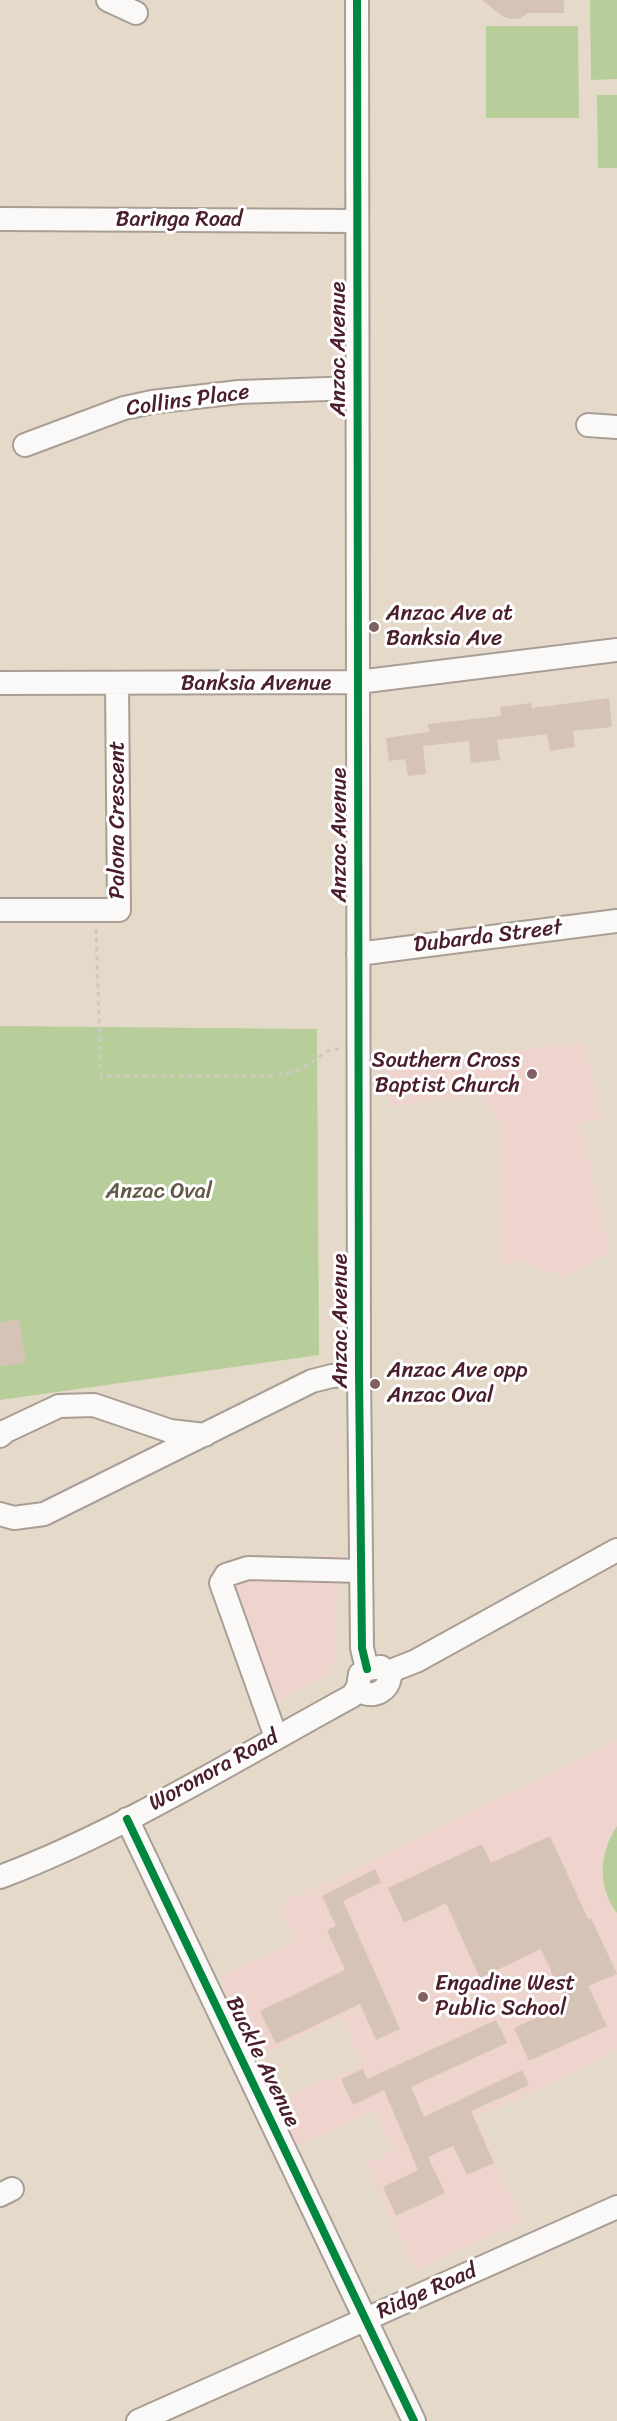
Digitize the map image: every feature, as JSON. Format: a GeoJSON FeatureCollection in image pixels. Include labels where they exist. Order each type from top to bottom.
{"type":"FeatureCollection","features":[{"type":"Feature","properties":{"kind":"street"},"geometry":{"type":"LineString","coordinates":[[108,0],[136,13]]}},
{"type":"Feature","properties":{"kind":"street","name":"Anzac Avenue"},"geometry":{"type":"LineString","coordinates":[[357,0],[359,1374],[362,1648],[371,1676]]}},
{"type":"Feature","properties":{"kind":"street","name":"Baringa Road"},"geometry":{"type":"LineString","coordinates":[[0,219],[357,221]]}},
{"type":"Feature","properties":{"kind":"street","name":"Collins Place"},"geometry":{"type":"LineString","coordinates":[[25,445],[124,408],[152,402],[239,392],[357,388]]}},
{"type":"Feature","properties":{"kind":"street"},"geometry":{"type":"LineString","coordinates":[[588,424],[617,427]]}},
{"type":"Feature","properties":{"kind":"street","name":"Banksia Avenue"},"geometry":{"type":"LineString","coordinates":[[0,683],[358,682],[617,650]]}},
{"type":"Feature","properties":{"kind":"street","name":"Palona Crescent"},"geometry":{"type":"LineString","coordinates":[[0,910],[120,910],[117,684]]}},
{"type":"Feature","properties":{"kind":"street","name":"Dubarda Street"},"geometry":{"type":"LineString","coordinates":[[358,954],[617,921]]}},
{"type":"Feature","properties":{"kind":"street"},"geometry":{"type":"LineString","coordinates":[[0,1514],[15,1518],[44,1514],[312,1381],[332,1376],[359,1374]]}},
{"type":"Feature","properties":{"kind":"street"},"geometry":{"type":"LineString","coordinates":[[0,1436],[59,1406],[94,1405],[170,1431],[205,1436]]}},
{"type":"Feature","properties":{"kind":"street","name":"Woronora Road"},"geometry":{"type":"LineString","coordinates":[[0,1877],[71,1848],[127,1819],[352,1696],[371,1676],[416,1661],[617,1550]]}},
{"type":"Feature","properties":{"kind":"street"},"geometry":{"type":"LineString","coordinates":[[276,1737],[221,1583],[226,1575],[248,1568],[361,1571]]}},
{"type":"Feature","properties":{"kind":"street","name":"Buckle Avenue"},"geometry":{"type":"LineString","coordinates":[[127,1819],[414,2421]]}},
{"type":"Feature","properties":{"kind":"street","name":"Ridge Road"},"geometry":{"type":"LineString","coordinates":[[138,2421],[617,2207]]}},
{"type":"Feature","properties":{"kind":"path"},"geometry":{"type":"LineString","coordinates":[[96,910],[101,1076],[270,1076],[291,1073],[309,1064],[328,1049],[359,1048]]}},
{"type":"Feature","properties":{"kind":"shaded area"},"geometry":{"type":"Polygon","coordinates":[[[584,1042],[602,1119],[580,1123],[610,1251],[563,1276],[520,1261],[501,1268],[500,1124],[478,1095],[389,1107],[388,1068],[584,1042]]]}},
{"type":"Feature","properties":{"kind":"shaded area"},"geometry":{"type":"Polygon","coordinates":[[[339,1555],[333,1670],[259,1710],[215,1588],[222,1564],[339,1555]]]}},
{"type":"Feature","properties":{"kind":"shaded area","name":"Engadine West Public School"},"geometry":{"type":"Polygon","coordinates":[[[617,1741],[617,2050],[476,2118],[523,2223],[414,2270],[367,2164],[394,2151],[375,2111],[297,2146],[277,2102],[363,2064],[341,2018],[256,2057],[220,1976],[295,1942],[279,1904],[617,1741]]]}},
{"type":"Feature","properties":{"kind":"green space"},"geometry":{"type":"Polygon","coordinates":[[[590,0],[617,0],[617,79],[591,80],[590,0]]]}},
{"type":"Feature","properties":{"kind":"green space"},"geometry":{"type":"Polygon","coordinates":[[[486,26],[578,26],[579,118],[486,118],[486,26]]]}},
{"type":"Feature","properties":{"kind":"green space"},"geometry":{"type":"Polygon","coordinates":[[[597,95],[617,95],[617,168],[598,168],[597,95]]]}},
{"type":"Feature","properties":{"kind":"green space","name":"Anzac Oval"},"geometry":{"type":"Polygon","coordinates":[[[0,1026],[317,1029],[319,1355],[0,1400],[0,1026]]]}},
{"type":"Feature","properties":{"kind":"green space"},"geometry":{"type":"Polygon","coordinates":[[[617,1826],[617,1913],[606,1892],[603,1870],[607,1847],[617,1826]]]}},
{"type":"Feature","properties":{"kind":"building"},"geometry":{"type":"Polygon","coordinates":[[[482,0],[564,0],[564,13],[528,13],[521,18],[511,19],[502,16],[482,0]]]}},
{"type":"Feature","properties":{"kind":"building"},"geometry":{"type":"Polygon","coordinates":[[[609,698],[612,727],[573,731],[575,747],[550,751],[547,734],[497,740],[500,760],[471,763],[469,741],[423,746],[426,774],[408,776],[405,759],[389,761],[386,738],[429,732],[428,724],[501,716],[500,707],[531,703],[532,708],[609,698]]]}},
{"type":"Feature","properties":{"kind":"building"},"geometry":{"type":"Polygon","coordinates":[[[19,1319],[26,1363],[0,1366],[0,1322],[19,1319]]]}},
{"type":"Feature","properties":{"kind":"building"},"geometry":{"type":"Polygon","coordinates":[[[550,1836],[588,1919],[591,1918],[617,1974],[588,1986],[607,2026],[529,2061],[514,2028],[566,2004],[541,1949],[480,1978],[446,1903],[404,1923],[388,1888],[482,1844],[491,1863],[550,1836]]]}},
{"type":"Feature","properties":{"kind":"building"},"geometry":{"type":"Polygon","coordinates":[[[375,1869],[381,1882],[343,1901],[400,2029],[376,2040],[360,2004],[276,2044],[260,2011],[345,1970],[327,1930],[336,1926],[322,1896],[375,1869]]]}},
{"type":"Feature","properties":{"kind":"building"},"geometry":{"type":"Polygon","coordinates":[[[496,2020],[507,2043],[411,2087],[424,2117],[522,2070],[529,2085],[471,2111],[494,2163],[467,2175],[453,2146],[428,2157],[445,2193],[396,2216],[383,2187],[418,2170],[384,2090],[353,2105],[341,2079],[363,2069],[367,2079],[496,2020]]]}},
{"type":"Feature","properties":{"kind":"cycle path"},"geometry":{"type":"LineString","coordinates":[[357,0],[359,1374],[362,1648],[367,1669]]}},
{"type":"Feature","properties":{"kind":"cycle path"},"geometry":{"type":"LineString","coordinates":[[127,1819],[414,2421]]}},
{"type":"Feature","properties":{"kind":"place","name":"Anzac Ave at Banksia Ave"},"geometry":{"type":"Point","coordinates":[374,627]}},
{"type":"Feature","properties":{"kind":"place","name":"Southern Cross Baptist Church"},"geometry":{"type":"Point","coordinates":[532,1074]}},
{"type":"Feature","properties":{"kind":"place","name":"Anzac Ave opp Anzac Oval"},"geometry":{"type":"Point","coordinates":[375,1384]}},
{"type":"Feature","properties":{"kind":"place","name":"Engadine West Public School"},"geometry":{"type":"Point","coordinates":[423,1997]}}]}
